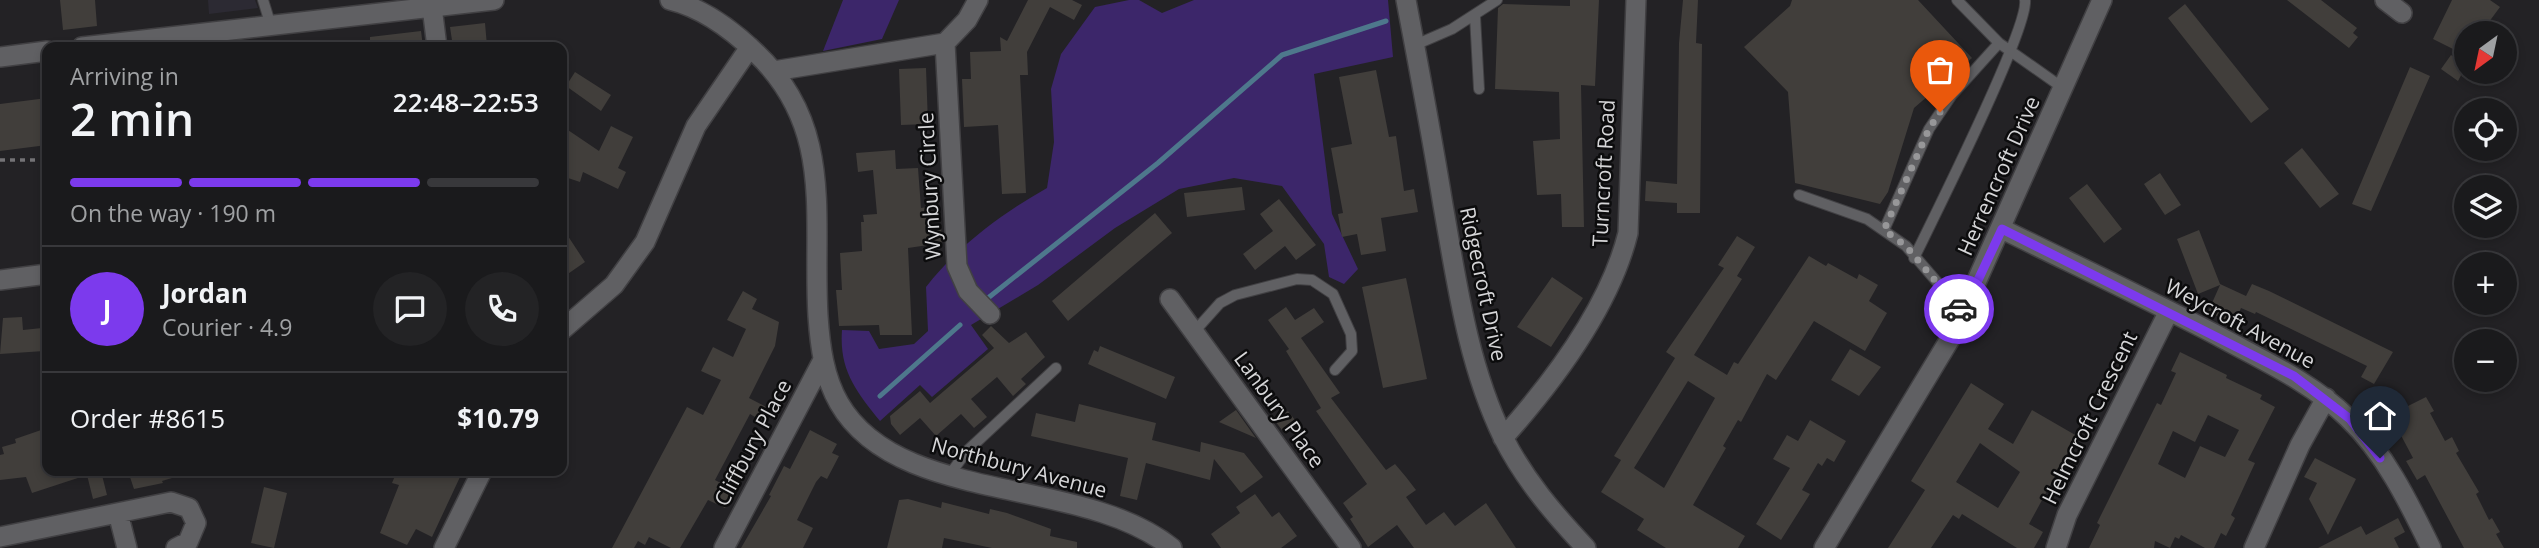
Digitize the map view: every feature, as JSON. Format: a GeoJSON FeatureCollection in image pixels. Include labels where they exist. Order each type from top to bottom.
{"type":"FeatureCollection","features":[{"type":"Feature","properties":{"kind":"street"},"geometry":{"type":"LineString","coordinates":[[127,42],[494,0]]}},
{"type":"Feature","properties":{"kind":"street","name":"Northbury Avenue"},"geometry":{"type":"LineString","coordinates":[[670,0],[707,15],[750,47],[774,71],[792,98],[806,129],[816,165],[819,206],[817,301],[823,360],[838,402],[871,442],[917,464],[950,474],[1083,506],[1134,526],[1172,548]]}},
{"type":"Feature","properties":{"kind":"street"},"geometry":{"type":"LineString","coordinates":[[774,71],[945,43],[967,20],[978,0]]}},
{"type":"Feature","properties":{"kind":"street","name":"Ridgecroft Drive"},"geometry":{"type":"LineString","coordinates":[[1406,0],[1464,318],[1488,402],[1503,438],[1522,471],[1552,513],[1586,548]]}},
{"type":"Feature","properties":{"kind":"street","name":"Turncroft Road"},"geometry":{"type":"LineString","coordinates":[[1503,438],[1546,386],[1620,264],[1628,233],[1636,0]]}},
{"type":"Feature","properties":{"kind":"street","name":"Herrencroft Drive"},"geometry":{"type":"LineString","coordinates":[[1824,548],[1953,334],[2102,0]]}},
{"type":"Feature","properties":{"kind":"street"},"geometry":{"type":"LineString","coordinates":[[2385,0],[2402,13]]}},
{"type":"Feature","properties":{"kind":"street"},"geometry":{"type":"LineString","coordinates":[[432,7],[436,42]]}},
{"type":"Feature","properties":{"kind":"street","name":"Wynbury Circle"},"geometry":{"type":"LineString","coordinates":[[945,43],[957,266],[968,291],[990,314]]}},
{"type":"Feature","properties":{"kind":"street"},"geometry":{"type":"LineString","coordinates":[[567,326],[603,297],[630,264],[659,214],[677,163],[695,126],[750,47]]}},
{"type":"Feature","properties":{"kind":"street"},"geometry":{"type":"LineString","coordinates":[[0,57],[42,52]]}},
{"type":"Feature","properties":{"kind":"street","name":"Weycroft Avenue"},"geometry":{"type":"LineString","coordinates":[[2002,229],[2294,376],[2326,398],[2350,419],[2393,476],[2431,548]]}},
{"type":"Feature","properties":{"kind":"street"},"geometry":{"type":"LineString","coordinates":[[0,280],[42,275]]}},
{"type":"Feature","properties":{"kind":"street","name":"Lanbury Place"},"geometry":{"type":"LineString","coordinates":[[1170,299],[1351,548]]}},
{"type":"Feature","properties":{"kind":"street","name":"Helmcroft Crescent"},"geometry":{"type":"LineString","coordinates":[[2056,548],[2067,515],[2169,311]]}},
{"type":"Feature","properties":{"kind":"street","name":"Cliffbury Place"},"geometry":{"type":"LineString","coordinates":[[724,548],[823,360]]}},
{"type":"Feature","properties":{"kind":"street"},"geometry":{"type":"LineString","coordinates":[[2254,548],[2295,457],[2326,398]]}},
{"type":"Feature","properties":{"kind":"street"},"geometry":{"type":"LineString","coordinates":[[444,548],[480,476]]}},
{"type":"Feature","properties":{"kind":"street"},"geometry":{"type":"LineString","coordinates":[[0,537],[171,502],[182,503],[196,523],[188,542],[176,548]]}},
{"type":"Feature","properties":{"kind":"street"},"geometry":{"type":"LineString","coordinates":[[118,513],[127,548]]}},
{"type":"Feature","properties":{"kind":"lane"},"geometry":{"type":"LineString","coordinates":[[263,0],[271,26]]}},
{"type":"Feature","properties":{"kind":"lane"},"geometry":{"type":"LineString","coordinates":[[1415,45],[1475,16],[1497,0]]}},
{"type":"Feature","properties":{"kind":"lane"},"geometry":{"type":"LineString","coordinates":[[1957,0],[1999,43],[2063,88]]}},
{"type":"Feature","properties":{"kind":"lane"},"geometry":{"type":"LineString","coordinates":[[1914,258],[2010,51],[2026,8],[2025,0]]}},
{"type":"Feature","properties":{"kind":"lane"},"geometry":{"type":"LineString","coordinates":[[1475,16],[1479,89]]}},
{"type":"Feature","properties":{"kind":"lane"},"geometry":{"type":"LineString","coordinates":[[1884,230],[1929,129],[1952,95],[1999,43]]}},
{"type":"Feature","properties":{"kind":"lane"},"geometry":{"type":"LineString","coordinates":[[1799,195],[1848,210],[1884,230],[1906,246],[1963,312]]}},
{"type":"Feature","properties":{"kind":"lane"},"geometry":{"type":"LineString","coordinates":[[1194,332],[1220,303],[1235,295],[1297,279],[1312,280],[1333,294],[1351,334],[1352,351],[1335,370]]}},
{"type":"Feature","properties":{"kind":"lane"},"geometry":{"type":"LineString","coordinates":[[950,474],[967,452],[1056,368]]}},
{"type":"Feature","properties":{"kind":"path"},"geometry":{"type":"LineString","coordinates":[[0,160],[42,160]]}},
{"type":"Feature","properties":{"kind":"shaded area"},"geometry":{"type":"Polygon","coordinates":[[[208,0],[255,0],[258,8],[209,14],[208,0]]]}},
{"type":"Feature","properties":{"kind":"shaded area"},"geometry":{"type":"Polygon","coordinates":[[[843,0],[899,0],[882,39],[823,51],[843,0]]]}},
{"type":"Feature","properties":{"kind":"shaded area"},"geometry":{"type":"Polygon","coordinates":[[[1139,0],[1162,13],[1194,0],[1388,0],[1393,57],[1314,74],[1332,214],[1358,269],[1344,284],[1329,277],[1324,244],[1282,186],[1234,178],[1179,189],[1115,228],[1038,285],[971,325],[988,349],[932,397],[920,385],[880,421],[864,400],[846,368],[842,330],[869,331],[879,349],[914,344],[928,331],[926,287],[952,258],[981,232],[1047,188],[1054,142],[1051,89],[1061,54],[1095,7],[1139,0]]]}},
{"type":"Feature","properties":{"kind":"building"},"geometry":{"type":"Polygon","coordinates":[[[60,0],[95,0],[97,26],[63,30],[60,0]]]}},
{"type":"Feature","properties":{"kind":"building"},"geometry":{"type":"Polygon","coordinates":[[[1028,0],[1072,0],[1082,5],[1074,20],[1050,7],[1027,52],[1028,75],[1020,75],[1026,193],[1002,194],[998,125],[964,127],[962,79],[971,79],[970,52],[1001,51],[1000,37],[1007,41],[1028,0]]]}},
{"type":"Feature","properties":{"kind":"building"},"geometry":{"type":"Polygon","coordinates":[[[1570,0],[1599,0],[1595,86],[1581,85],[1584,227],[1562,227],[1561,194],[1537,195],[1533,141],[1560,139],[1559,92],[1495,89],[1498,8],[1503,4],[1570,6],[1570,0]]]}},
{"type":"Feature","properties":{"kind":"building"},"geometry":{"type":"Polygon","coordinates":[[[1683,0],[1698,0],[1696,43],[1702,44],[1700,213],[1677,213],[1677,203],[1645,201],[1646,181],[1677,184],[1679,43],[1683,0]]]}},
{"type":"Feature","properties":{"kind":"building"},"geometry":{"type":"Polygon","coordinates":[[[1792,0],[1918,0],[1972,58],[1914,108],[1888,192],[1880,204],[1795,183],[1788,92],[1744,47],[1790,6],[1792,0]]]}},
{"type":"Feature","properties":{"kind":"building"},"geometry":{"type":"Polygon","coordinates":[[[2287,0],[2321,0],[2357,28],[2353,33],[2358,37],[2349,48],[2287,0]]]}},
{"type":"Feature","properties":{"kind":"building"},"geometry":{"type":"Polygon","coordinates":[[[2452,0],[2490,0],[2500,7],[2490,21],[2454,21],[2454,50],[2433,39],[2452,0]]]}},
{"type":"Feature","properties":{"kind":"building"},"geometry":{"type":"Polygon","coordinates":[[[2185,4],[2269,109],[2251,123],[2168,18],[2185,4]]]}},
{"type":"Feature","properties":{"kind":"building"},"geometry":{"type":"Polygon","coordinates":[[[485,23],[487,42],[452,42],[450,27],[485,23]]]}},
{"type":"Feature","properties":{"kind":"building"},"geometry":{"type":"Polygon","coordinates":[[[421,31],[422,42],[370,42],[370,37],[421,31]]]}},
{"type":"Feature","properties":{"kind":"building"},"geometry":{"type":"Polygon","coordinates":[[[2451,55],[2454,57],[2454,78],[2441,69],[2451,55]]]}},
{"type":"Feature","properties":{"kind":"building"},"geometry":{"type":"Polygon","coordinates":[[[2410,67],[2430,76],[2371,211],[2352,204],[2410,67]]]}},
{"type":"Feature","properties":{"kind":"building"},"geometry":{"type":"Polygon","coordinates":[[[926,68],[928,124],[901,125],[899,69],[926,68]]]}},
{"type":"Feature","properties":{"kind":"building"},"geometry":{"type":"Polygon","coordinates":[[[1376,70],[1389,137],[1396,136],[1404,191],[1414,189],[1418,212],[1381,218],[1386,251],[1361,255],[1357,234],[1342,237],[1338,214],[1343,213],[1331,148],[1352,144],[1339,77],[1376,70]]]}},
{"type":"Feature","properties":{"kind":"building"},"geometry":{"type":"Polygon","coordinates":[[[575,72],[611,95],[601,111],[567,84],[575,72]]]}},
{"type":"Feature","properties":{"kind":"building"},"geometry":{"type":"Polygon","coordinates":[[[42,99],[42,146],[0,151],[0,104],[42,99]]]}},
{"type":"Feature","properties":{"kind":"building"},"geometry":{"type":"Polygon","coordinates":[[[611,126],[633,137],[618,168],[626,172],[618,189],[583,172],[580,182],[567,178],[567,129],[599,151],[611,126]]]}},
{"type":"Feature","properties":{"kind":"building"},"geometry":{"type":"Polygon","coordinates":[[[2302,148],[2339,194],[2320,208],[2284,163],[2302,148]]]}},
{"type":"Feature","properties":{"kind":"building"},"geometry":{"type":"Polygon","coordinates":[[[895,150],[896,169],[918,168],[921,208],[927,207],[928,227],[941,226],[942,243],[908,248],[912,335],[880,335],[879,325],[839,326],[836,290],[842,290],[840,253],[862,251],[863,215],[877,214],[873,170],[858,172],[856,153],[895,150]]]}},
{"type":"Feature","properties":{"kind":"building"},"geometry":{"type":"Polygon","coordinates":[[[2160,173],[2181,205],[2165,215],[2144,184],[2160,173]]]}},
{"type":"Feature","properties":{"kind":"building"},"geometry":{"type":"Polygon","coordinates":[[[2087,184],[2122,229],[2104,243],[2069,198],[2087,184]]]}},
{"type":"Feature","properties":{"kind":"building"},"geometry":{"type":"Polygon","coordinates":[[[1242,187],[1245,210],[1187,217],[1184,193],[1242,187]]]}},
{"type":"Feature","properties":{"kind":"building"},"geometry":{"type":"Polygon","coordinates":[[[1279,199],[1316,245],[1296,260],[1285,246],[1255,270],[1243,254],[1273,231],[1260,214],[1279,199]]]}},
{"type":"Feature","properties":{"kind":"building"},"geometry":{"type":"Polygon","coordinates":[[[1155,213],[1172,233],[1068,321],[1052,301],[1155,213]]]}},
{"type":"Feature","properties":{"kind":"building"},"geometry":{"type":"Polygon","coordinates":[[[2199,230],[2220,284],[2246,296],[2252,284],[2393,352],[2374,384],[2361,377],[2367,366],[2256,312],[2255,314],[2241,308],[2234,324],[2208,312],[2220,285],[2198,294],[2177,239],[2199,230]]]}},
{"type":"Feature","properties":{"kind":"building"},"geometry":{"type":"Polygon","coordinates":[[[567,235],[585,262],[567,275],[567,235]]]}},
{"type":"Feature","properties":{"kind":"building"},"geometry":{"type":"Polygon","coordinates":[[[1737,236],[1755,247],[1737,276],[1742,279],[1694,355],[1727,375],[1734,362],[1738,364],[1809,256],[1857,279],[1859,274],[1878,285],[1869,301],[1887,313],[1865,351],[1814,321],[1776,380],[1767,374],[1741,422],[1738,420],[1723,446],[1726,448],[1693,505],[1745,536],[1738,548],[1666,548],[1637,530],[1644,519],[1601,492],[1621,460],[1614,456],[1675,358],[1666,352],[1724,268],[1718,265],[1737,236]],[[1688,381],[1634,468],[1664,488],[1715,398],[1688,381]]]}},
{"type":"Feature","properties":{"kind":"building"},"geometry":{"type":"Polygon","coordinates":[[[1552,277],[1583,298],[1551,347],[1517,327],[1552,277]]]}},
{"type":"Feature","properties":{"kind":"building"},"geometry":{"type":"Polygon","coordinates":[[[1406,278],[1427,379],[1383,388],[1362,287],[1406,278]]]}},
{"type":"Feature","properties":{"kind":"building"},"geometry":{"type":"Polygon","coordinates":[[[743,291],[757,299],[752,309],[779,322],[775,346],[749,398],[772,410],[765,423],[750,414],[715,480],[734,490],[725,508],[708,500],[680,548],[671,548],[649,537],[645,545],[638,541],[634,548],[612,548],[687,407],[703,415],[721,380],[701,371],[713,347],[733,357],[746,329],[727,320],[743,291]]]}},
{"type":"Feature","properties":{"kind":"building"},"geometry":{"type":"Polygon","coordinates":[[[1286,307],[1295,320],[1314,308],[1324,322],[1301,338],[1340,393],[1331,398],[1386,470],[1395,464],[1416,490],[1406,497],[1426,525],[1444,512],[1455,526],[1486,503],[1516,548],[1414,548],[1397,525],[1368,547],[1343,503],[1367,484],[1316,411],[1321,408],[1286,351],[1289,349],[1268,320],[1286,307]]]}},
{"type":"Feature","properties":{"kind":"building"},"geometry":{"type":"Polygon","coordinates":[[[22,317],[23,330],[42,328],[42,351],[0,354],[3,318],[22,317]]]}},
{"type":"Feature","properties":{"kind":"building"},"geometry":{"type":"Polygon","coordinates":[[[991,326],[1009,343],[1026,332],[1045,357],[1021,379],[1026,384],[1013,396],[997,377],[971,399],[987,417],[974,428],[961,414],[936,436],[920,418],[900,435],[891,424],[890,416],[920,391],[930,403],[994,348],[982,335],[991,326]]]}},
{"type":"Feature","properties":{"kind":"building"},"geometry":{"type":"Polygon","coordinates":[[[1100,346],[1175,377],[1166,399],[1088,364],[1094,350],[1098,352],[1100,346]]]}},
{"type":"Feature","properties":{"kind":"building"},"geometry":{"type":"Polygon","coordinates":[[[1850,349],[1881,367],[1859,396],[1831,380],[1850,349]]]}},
{"type":"Feature","properties":{"kind":"building"},"geometry":{"type":"Polygon","coordinates":[[[2180,352],[2262,395],[2260,399],[2275,407],[2248,460],[2255,463],[2231,515],[2235,518],[2226,536],[2221,533],[2214,548],[2205,548],[2181,535],[2179,539],[2175,537],[2170,548],[2155,541],[2154,548],[2089,548],[2100,525],[2097,523],[2157,403],[2161,405],[2176,373],[2171,371],[2180,352]],[[2208,415],[2195,442],[2173,431],[2158,464],[2185,478],[2200,446],[2225,457],[2239,430],[2208,415]]]}},
{"type":"Feature","properties":{"kind":"building"},"geometry":{"type":"Polygon","coordinates":[[[1971,383],[2004,404],[1988,429],[2013,444],[2032,410],[2077,436],[2029,524],[2043,532],[2034,548],[2017,548],[1962,514],[1959,519],[1953,515],[1931,548],[1888,548],[1925,490],[1911,481],[1971,383]],[[1980,443],[1956,482],[1998,508],[2020,472],[1980,443]]]}},
{"type":"Feature","properties":{"kind":"building"},"geometry":{"type":"Polygon","coordinates":[[[2426,397],[2434,411],[2430,413],[2445,441],[2452,437],[2459,451],[2456,453],[2479,492],[2476,494],[2489,520],[2492,518],[2500,532],[2496,534],[2504,548],[2464,548],[2425,475],[2417,480],[2406,461],[2413,458],[2396,426],[2402,423],[2396,412],[2426,397]]]}},
{"type":"Feature","properties":{"kind":"building"},"geometry":{"type":"Polygon","coordinates":[[[1079,404],[1156,423],[1152,440],[1200,452],[1201,442],[1244,453],[1263,477],[1241,493],[1214,459],[1210,480],[1146,463],[1137,500],[1120,496],[1128,458],[1031,436],[1036,413],[1075,422],[1079,404]]]}},
{"type":"Feature","properties":{"kind":"building"},"geometry":{"type":"Polygon","coordinates":[[[1236,410],[1253,434],[1256,438],[1219,422],[1236,410]]]}},
{"type":"Feature","properties":{"kind":"building"},"geometry":{"type":"Polygon","coordinates":[[[1288,411],[1298,424],[1285,434],[1275,421],[1288,411]]]}},
{"type":"Feature","properties":{"kind":"building"},"geometry":{"type":"Polygon","coordinates":[[[1810,420],[1846,441],[1834,462],[1827,458],[1822,466],[1818,463],[1802,490],[1810,494],[1781,540],[1756,524],[1790,468],[1773,459],[1787,435],[1798,441],[1810,420]]]}},
{"type":"Feature","properties":{"kind":"building"},"geometry":{"type":"Polygon","coordinates":[[[42,430],[42,476],[84,476],[32,493],[26,477],[0,480],[0,455],[4,454],[2,447],[16,443],[15,439],[42,430]]]}},
{"type":"Feature","properties":{"kind":"building"},"geometry":{"type":"Polygon","coordinates":[[[810,430],[837,444],[832,453],[839,456],[827,479],[821,476],[816,482],[797,520],[813,528],[803,548],[741,548],[771,496],[769,495],[784,466],[790,469],[810,430]]]}},
{"type":"Feature","properties":{"kind":"building"},"geometry":{"type":"Polygon","coordinates":[[[2315,458],[2356,479],[2328,535],[2309,499],[2317,483],[2304,477],[2315,458]]]}},
{"type":"Feature","properties":{"kind":"building"},"geometry":{"type":"Polygon","coordinates":[[[87,476],[102,476],[107,495],[93,499],[87,476]]]}},
{"type":"Feature","properties":{"kind":"building"},"geometry":{"type":"Polygon","coordinates":[[[130,476],[179,476],[162,481],[163,483],[134,489],[130,476]]]}},
{"type":"Feature","properties":{"kind":"building"},"geometry":{"type":"Polygon","coordinates":[[[395,476],[460,477],[432,537],[416,529],[407,545],[380,533],[399,485],[392,483],[395,476]]]}},
{"type":"Feature","properties":{"kind":"building"},"geometry":{"type":"Polygon","coordinates":[[[264,487],[287,493],[274,548],[251,543],[264,487]]]}},
{"type":"Feature","properties":{"kind":"building"},"geometry":{"type":"Polygon","coordinates":[[[1255,494],[1272,517],[1279,512],[1297,536],[1281,548],[1221,548],[1211,534],[1240,513],[1236,507],[1255,494]]]}},
{"type":"Feature","properties":{"kind":"building"},"geometry":{"type":"Polygon","coordinates":[[[908,499],[941,508],[942,502],[989,514],[990,509],[1007,513],[1051,529],[1050,536],[1077,542],[1077,548],[992,548],[944,538],[942,548],[887,548],[899,500],[908,499]]]}},
{"type":"Feature","properties":{"kind":"building"},"geometry":{"type":"Polygon","coordinates":[[[2398,518],[2405,532],[2394,538],[2399,548],[2318,548],[2361,526],[2366,535],[2398,518]]]}},
{"type":"Feature","properties":{"kind":"waterway"},"geometry":{"type":"LineString","coordinates":[[988,298],[1158,163],[1282,55],[1386,21]]}},
{"type":"Feature","properties":{"kind":"waterway"},"geometry":{"type":"LineString","coordinates":[[880,396],[960,325]]}},
{"type":"Feature","properties":{"kind":"way so far"},"geometry":{"type":"LineString","coordinates":[[1940,112],[1929,129],[1884,230],[1906,246],[1931,279],[1959,309]]}},
{"type":"Feature","properties":{"kind":"route"},"geometry":{"type":"LineString","coordinates":[[1959,309],[1963,312],[2002,229],[2294,376],[2350,419],[2380,458]]}}]}
